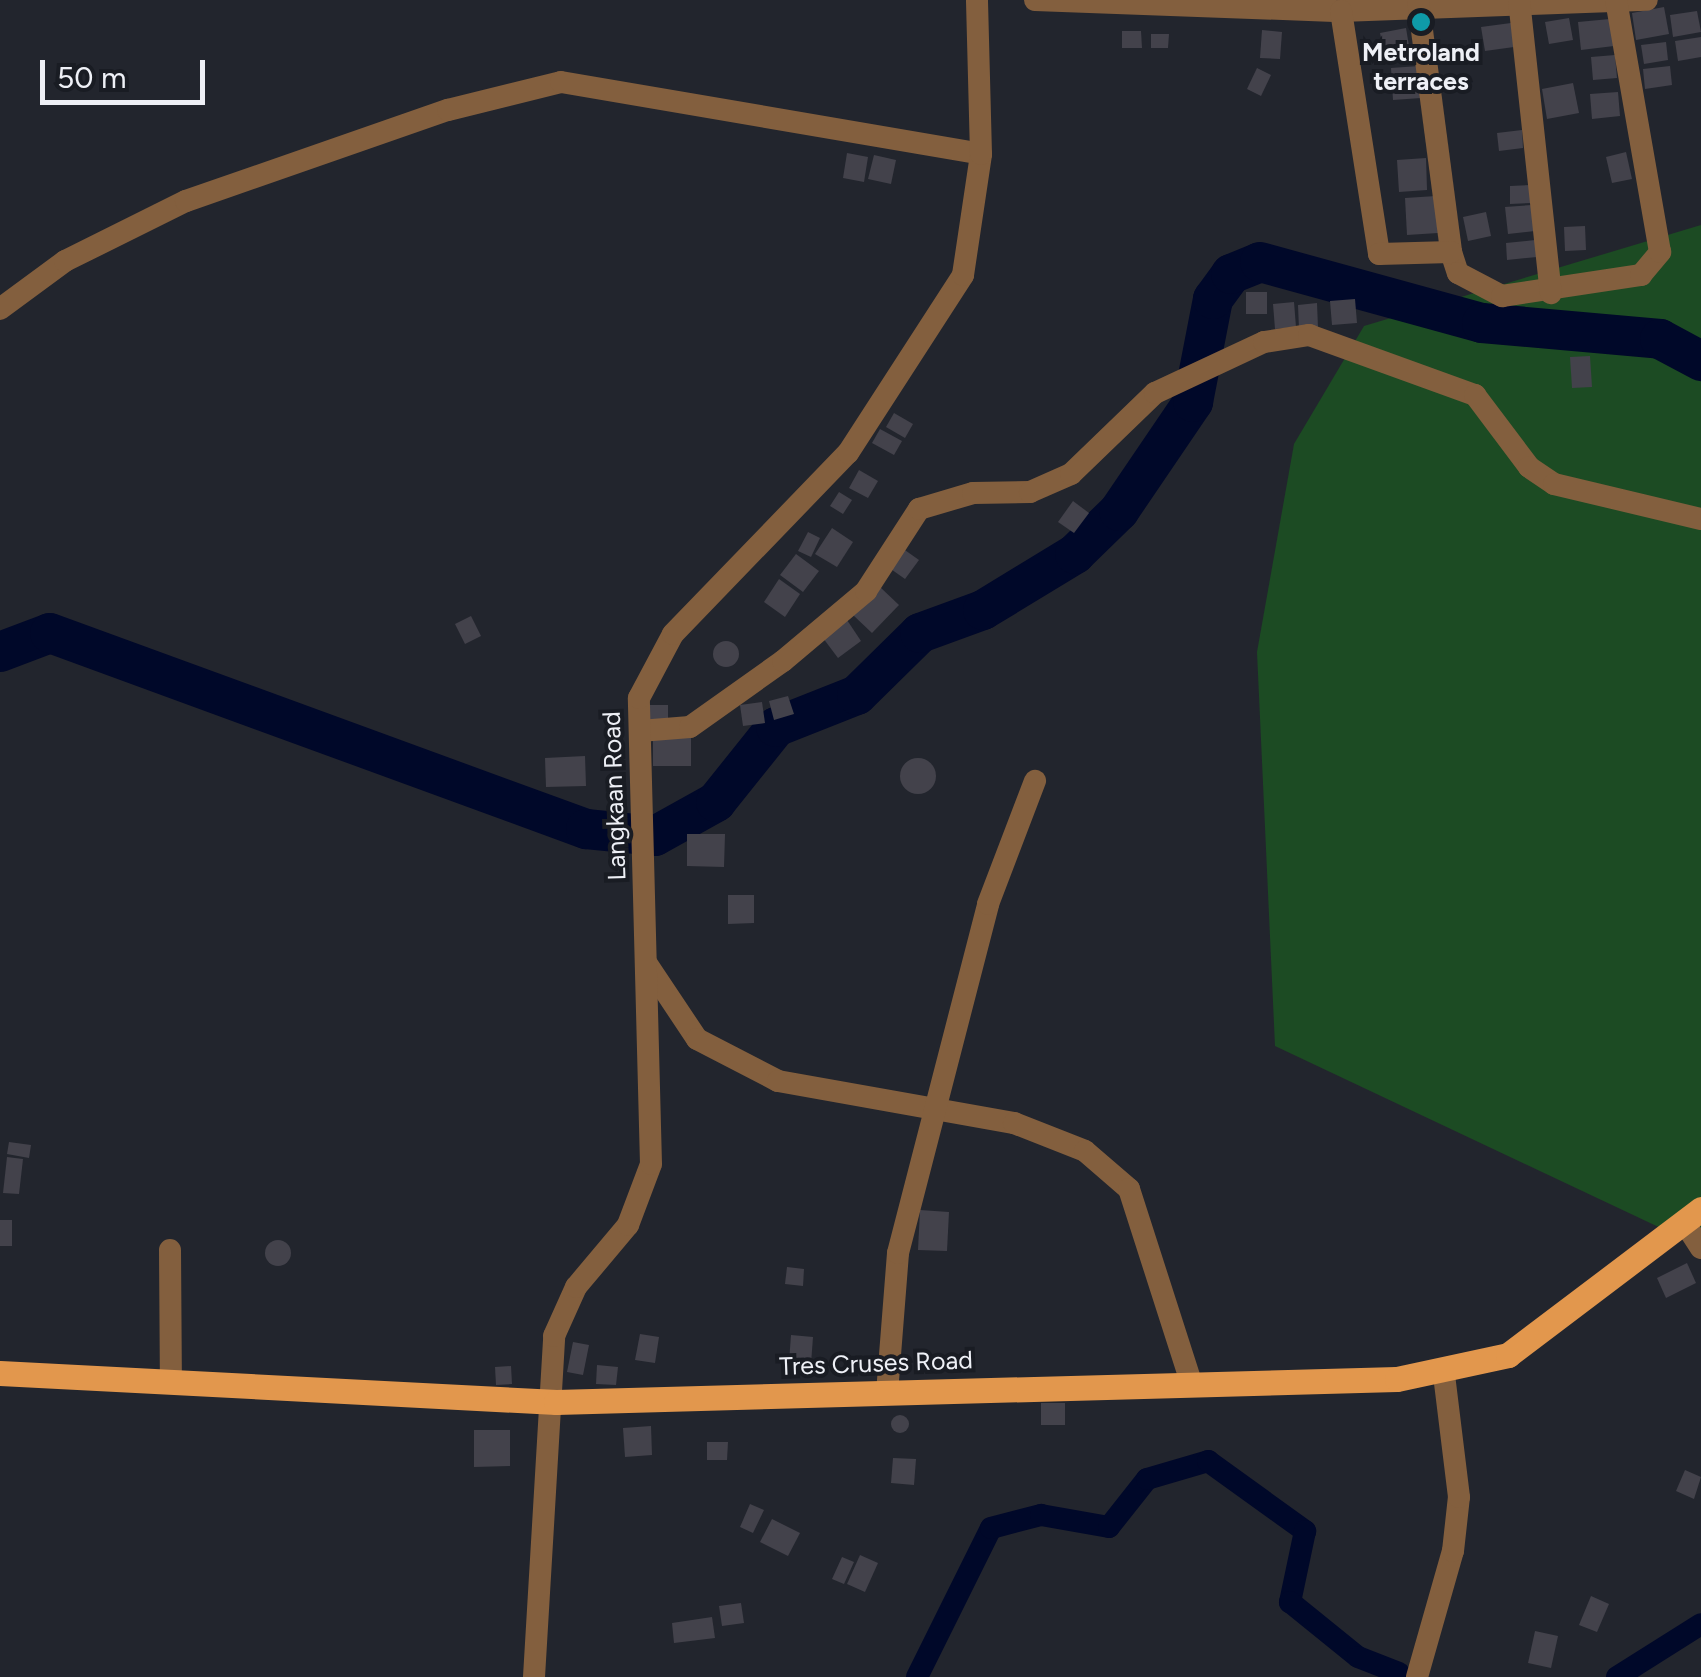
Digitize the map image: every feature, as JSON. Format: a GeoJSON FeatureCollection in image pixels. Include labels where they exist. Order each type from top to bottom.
{"type":"FeatureCollection","features":[{"type":"Feature","properties":{"kind":"main road","name":"Tres Cruses Road"},"geometry":{"type":"LineString","coordinates":[[0,1373],[556,1402],[1192,1385],[1444,1374],[1508,1355],[1692,1215]]}},
{"type":"Feature","properties":{"kind":"street","name":"Langkaan Road"},"geometry":{"type":"LineString","coordinates":[[534,1677],[556,1402],[554,1336],[576,1287],[628,1225],[651,1164],[639,698],[672,634],[848,453],[920,354],[963,275],[980,154],[977,0]]}},
{"type":"Feature","properties":{"kind":"street"},"geometry":{"type":"LineString","coordinates":[[1035,0],[1342,11],[1418,3],[1647,0]]}},
{"type":"Feature","properties":{"kind":"street"},"geometry":{"type":"LineString","coordinates":[[1418,3],[1458,273],[1502,296],[1551,293],[1641,275],[1660,252],[1616,2]]}},
{"type":"Feature","properties":{"kind":"street"},"geometry":{"type":"LineString","coordinates":[[1519,3],[1551,293]]}},
{"type":"Feature","properties":{"kind":"street"},"geometry":{"type":"LineString","coordinates":[[1342,11],[1379,254],[1452,252]]}},
{"type":"Feature","properties":{"kind":"street"},"geometry":{"type":"LineString","coordinates":[[0,309],[65,261],[186,202],[448,110],[561,82],[980,154]]}},
{"type":"Feature","properties":{"kind":"street"},"geometry":{"type":"LineString","coordinates":[[640,731],[690,727],[783,661],[866,592],[919,509],[972,493],[1030,492],[1071,474],[1155,393],[1213,358],[1309,336],[1475,395],[1529,468],[1554,484],[1701,519]]}},
{"type":"Feature","properties":{"kind":"street"},"geometry":{"type":"LineString","coordinates":[[887,1393],[898,1253],[988,904],[1035,781]]}},
{"type":"Feature","properties":{"kind":"street"},"geometry":{"type":"LineString","coordinates":[[646,962],[697,1039],[778,1081],[1050,1137],[1085,1151],[1129,1189],[1192,1385]]}},
{"type":"Feature","properties":{"kind":"street"},"geometry":{"type":"LineString","coordinates":[[1692,1215],[1701,1248]]}},
{"type":"Feature","properties":{"kind":"street"},"geometry":{"type":"LineString","coordinates":[[170,1250],[171,1380]]}},
{"type":"Feature","properties":{"kind":"street"},"geometry":{"type":"LineString","coordinates":[[1417,1677],[1454,1551],[1459,1497],[1444,1374]]}},
{"type":"Feature","properties":{"kind":"green space"},"geometry":{"type":"Polygon","coordinates":[[[1701,225],[1701,1247],[1275,1046],[1257,652],[1294,444],[1364,326],[1701,225]]]}},
{"type":"Feature","properties":{"kind":"building"},"geometry":{"type":"Polygon","coordinates":[[[1664,7],[1669,34],[1636,40],[1632,13],[1664,7]]]}},
{"type":"Feature","properties":{"kind":"building"},"geometry":{"type":"Polygon","coordinates":[[[1697,11],[1701,32],[1673,37],[1670,15],[1697,11]]]}},
{"type":"Feature","properties":{"kind":"building"},"geometry":{"type":"Polygon","coordinates":[[[1569,18],[1573,40],[1549,44],[1545,22],[1569,18]]]}},
{"type":"Feature","properties":{"kind":"building"},"geometry":{"type":"Polygon","coordinates":[[[1610,19],[1614,46],[1581,50],[1578,22],[1610,19]]]}},
{"type":"Feature","properties":{"kind":"building"},"geometry":{"type":"Polygon","coordinates":[[[1511,23],[1514,47],[1485,51],[1481,27],[1511,23]]]}},
{"type":"Feature","properties":{"kind":"building"},"geometry":{"type":"Polygon","coordinates":[[[1406,28],[1409,46],[1384,51],[1380,33],[1406,28]]]}},
{"type":"Feature","properties":{"kind":"building"},"geometry":{"type":"Polygon","coordinates":[[[1262,30],[1282,32],[1280,59],[1260,58],[1262,30]]]}},
{"type":"Feature","properties":{"kind":"building"},"geometry":{"type":"Polygon","coordinates":[[[1122,31],[1141,31],[1142,48],[1122,48],[1122,31]]]}},
{"type":"Feature","properties":{"kind":"building"},"geometry":{"type":"Polygon","coordinates":[[[1151,34],[1169,34],[1168,48],[1151,48],[1151,34]]]}},
{"type":"Feature","properties":{"kind":"building"},"geometry":{"type":"Polygon","coordinates":[[[1701,37],[1701,57],[1678,61],[1675,41],[1701,37]]]}},
{"type":"Feature","properties":{"kind":"building"},"geometry":{"type":"Polygon","coordinates":[[[1666,42],[1668,60],[1644,64],[1641,45],[1666,42]]]}},
{"type":"Feature","properties":{"kind":"building"},"geometry":{"type":"Polygon","coordinates":[[[1615,55],[1617,78],[1593,80],[1591,57],[1615,55]]]}},
{"type":"Feature","properties":{"kind":"building"},"geometry":{"type":"Polygon","coordinates":[[[1419,66],[1421,98],[1393,100],[1391,68],[1419,66]]]}},
{"type":"Feature","properties":{"kind":"building"},"geometry":{"type":"Polygon","coordinates":[[[1670,66],[1672,85],[1645,89],[1643,69],[1670,66]]]}},
{"type":"Feature","properties":{"kind":"building"},"geometry":{"type":"Polygon","coordinates":[[[1257,68],[1271,75],[1261,96],[1247,89],[1257,68]]]}},
{"type":"Feature","properties":{"kind":"building"},"geometry":{"type":"Polygon","coordinates":[[[1573,83],[1579,113],[1547,119],[1542,89],[1573,83]]]}},
{"type":"Feature","properties":{"kind":"building"},"geometry":{"type":"Polygon","coordinates":[[[1618,92],[1620,116],[1592,119],[1590,94],[1618,92]]]}},
{"type":"Feature","properties":{"kind":"building"},"geometry":{"type":"Polygon","coordinates":[[[1522,130],[1523,148],[1499,151],[1497,133],[1522,130]]]}},
{"type":"Feature","properties":{"kind":"building"},"geometry":{"type":"Polygon","coordinates":[[[1626,152],[1632,179],[1612,183],[1606,157],[1626,152]]]}},
{"type":"Feature","properties":{"kind":"building"},"geometry":{"type":"Polygon","coordinates":[[[847,153],[868,157],[864,182],[843,178],[847,153]]]}},
{"type":"Feature","properties":{"kind":"building"},"geometry":{"type":"Polygon","coordinates":[[[874,155],[896,160],[891,184],[868,179],[874,155]]]}},
{"type":"Feature","properties":{"kind":"building"},"geometry":{"type":"Polygon","coordinates":[[[1426,158],[1427,190],[1399,192],[1397,160],[1426,158]]]}},
{"type":"Feature","properties":{"kind":"building"},"geometry":{"type":"Polygon","coordinates":[[[1531,185],[1532,203],[1510,204],[1510,186],[1531,185]]]}},
{"type":"Feature","properties":{"kind":"building"},"geometry":{"type":"Polygon","coordinates":[[[1436,196],[1438,233],[1407,235],[1405,198],[1436,196]]]}},
{"type":"Feature","properties":{"kind":"building"},"geometry":{"type":"Polygon","coordinates":[[[1532,205],[1535,231],[1508,234],[1505,207],[1532,205]]]}},
{"type":"Feature","properties":{"kind":"building"},"geometry":{"type":"Polygon","coordinates":[[[1486,212],[1491,236],[1468,241],[1463,217],[1486,212]]]}},
{"type":"Feature","properties":{"kind":"building"},"geometry":{"type":"Polygon","coordinates":[[[1585,226],[1586,250],[1565,251],[1564,227],[1585,226]]]}},
{"type":"Feature","properties":{"kind":"building"},"geometry":{"type":"Polygon","coordinates":[[[1535,240],[1537,257],[1507,260],[1506,243],[1535,240]]]}},
{"type":"Feature","properties":{"kind":"building"},"geometry":{"type":"Polygon","coordinates":[[[1246,292],[1267,292],[1267,314],[1246,314],[1246,292]]]}},
{"type":"Feature","properties":{"kind":"building"},"geometry":{"type":"Polygon","coordinates":[[[1355,299],[1357,323],[1332,325],[1330,301],[1355,299]]]}},
{"type":"Feature","properties":{"kind":"building"},"geometry":{"type":"Polygon","coordinates":[[[1294,302],[1296,327],[1275,329],[1273,304],[1294,302]]]}},
{"type":"Feature","properties":{"kind":"building"},"geometry":{"type":"Polygon","coordinates":[[[1317,303],[1318,328],[1299,329],[1298,305],[1317,303]]]}},
{"type":"Feature","properties":{"kind":"building"},"geometry":{"type":"Polygon","coordinates":[[[1590,356],[1592,387],[1572,388],[1570,357],[1590,356]]]}},
{"type":"Feature","properties":{"kind":"building"},"geometry":{"type":"Polygon","coordinates":[[[894,413],[913,424],[905,438],[886,427],[894,413]]]}},
{"type":"Feature","properties":{"kind":"building"},"geometry":{"type":"Polygon","coordinates":[[[880,429],[902,441],[894,455],[872,443],[880,429]]]}},
{"type":"Feature","properties":{"kind":"building"},"geometry":{"type":"Polygon","coordinates":[[[859,470],[878,481],[868,498],[849,488],[859,470]]]}},
{"type":"Feature","properties":{"kind":"building"},"geometry":{"type":"Polygon","coordinates":[[[839,492],[852,500],[843,514],[830,506],[839,492]]]}},
{"type":"Feature","properties":{"kind":"building"},"geometry":{"type":"Polygon","coordinates":[[[1073,501],[1089,513],[1074,533],[1058,522],[1073,501]]]}},
{"type":"Feature","properties":{"kind":"building"},"geometry":{"type":"Polygon","coordinates":[[[832,528],[853,542],[837,567],[815,554],[832,528]]]}},
{"type":"Feature","properties":{"kind":"building"},"geometry":{"type":"Polygon","coordinates":[[[808,532],[820,538],[811,557],[798,551],[808,532]]]}},
{"type":"Feature","properties":{"kind":"building"},"geometry":{"type":"Polygon","coordinates":[[[902,548],[919,560],[905,579],[888,567],[902,548]]]}},
{"type":"Feature","properties":{"kind":"building"},"geometry":{"type":"Polygon","coordinates":[[[796,554],[819,571],[803,592],[780,575],[796,554]]]}},
{"type":"Feature","properties":{"kind":"building"},"geometry":{"type":"Polygon","coordinates":[[[779,579],[800,594],[785,617],[764,602],[779,579]]]}},
{"type":"Feature","properties":{"kind":"building"},"geometry":{"type":"Polygon","coordinates":[[[880,587],[899,605],[872,633],[853,615],[880,587]]]}},
{"type":"Feature","properties":{"kind":"building"},"geometry":{"type":"Polygon","coordinates":[[[471,616],[481,636],[465,644],[455,624],[471,616]]]}},
{"type":"Feature","properties":{"kind":"building"},"geometry":{"type":"Polygon","coordinates":[[[847,620],[861,641],[838,658],[823,638],[847,620]]]}},
{"type":"Feature","properties":{"kind":"building"},"geometry":{"type":"Polygon","coordinates":[[[726,641],[735,645],[739,654],[735,663],[726,667],[717,663],[713,654],[717,645],[726,641]]]}},
{"type":"Feature","properties":{"kind":"building"},"geometry":{"type":"Polygon","coordinates":[[[788,696],[794,714],[774,720],[769,701],[788,696]]]}},
{"type":"Feature","properties":{"kind":"building"},"geometry":{"type":"Polygon","coordinates":[[[762,702],[765,723],[743,726],[740,705],[762,702]]]}},
{"type":"Feature","properties":{"kind":"building"},"geometry":{"type":"Polygon","coordinates":[[[648,705],[668,705],[668,726],[648,726],[648,705]]]}},
{"type":"Feature","properties":{"kind":"building"},"geometry":{"type":"Polygon","coordinates":[[[691,737],[691,766],[653,766],[653,738],[691,737]]]}},
{"type":"Feature","properties":{"kind":"building"},"geometry":{"type":"Polygon","coordinates":[[[585,756],[586,786],[546,787],[545,758],[585,756]]]}},
{"type":"Feature","properties":{"kind":"building"},"geometry":{"type":"Polygon","coordinates":[[[918,758],[931,763],[936,776],[931,789],[918,794],[905,789],[900,776],[905,763],[918,758]]]}},
{"type":"Feature","properties":{"kind":"building"},"geometry":{"type":"Polygon","coordinates":[[[687,834],[725,834],[724,867],[687,866],[687,834]]]}},
{"type":"Feature","properties":{"kind":"building"},"geometry":{"type":"Polygon","coordinates":[[[728,895],[754,895],[754,923],[728,924],[728,895]]]}},
{"type":"Feature","properties":{"kind":"building"},"geometry":{"type":"Polygon","coordinates":[[[9,1142],[31,1145],[29,1158],[7,1154],[9,1142]]]}},
{"type":"Feature","properties":{"kind":"building"},"geometry":{"type":"Polygon","coordinates":[[[7,1157],[23,1159],[19,1194],[3,1193],[7,1157]]]}},
{"type":"Feature","properties":{"kind":"building"},"geometry":{"type":"Polygon","coordinates":[[[920,1210],[949,1212],[947,1251],[918,1250],[920,1210]]]}},
{"type":"Feature","properties":{"kind":"building"},"geometry":{"type":"Polygon","coordinates":[[[0,1220],[12,1220],[12,1246],[0,1246],[0,1220]]]}},
{"type":"Feature","properties":{"kind":"building"},"geometry":{"type":"Polygon","coordinates":[[[278,1240],[287,1244],[291,1253],[287,1262],[278,1266],[269,1262],[265,1253],[269,1244],[278,1240]]]}},
{"type":"Feature","properties":{"kind":"building"},"geometry":{"type":"Polygon","coordinates":[[[1687,1263],[1696,1283],[1666,1298],[1657,1278],[1687,1263]]]}},
{"type":"Feature","properties":{"kind":"building"},"geometry":{"type":"Polygon","coordinates":[[[787,1267],[804,1269],[803,1286],[785,1284],[787,1267]]]}},
{"type":"Feature","properties":{"kind":"building"},"geometry":{"type":"Polygon","coordinates":[[[640,1334],[659,1337],[655,1363],[635,1360],[640,1334]]]}},
{"type":"Feature","properties":{"kind":"building"},"geometry":{"type":"Polygon","coordinates":[[[791,1335],[813,1337],[811,1364],[789,1362],[791,1335]]]}},
{"type":"Feature","properties":{"kind":"building"},"geometry":{"type":"Polygon","coordinates":[[[573,1342],[589,1345],[583,1375],[567,1372],[573,1342]]]}},
{"type":"Feature","properties":{"kind":"building"},"geometry":{"type":"Polygon","coordinates":[[[597,1365],[618,1367],[616,1385],[596,1384],[597,1365]]]}},
{"type":"Feature","properties":{"kind":"building"},"geometry":{"type":"Polygon","coordinates":[[[511,1366],[512,1384],[496,1385],[495,1367],[511,1366]]]}},
{"type":"Feature","properties":{"kind":"building"},"geometry":{"type":"Polygon","coordinates":[[[1041,1403],[1065,1403],[1065,1425],[1041,1425],[1041,1403]]]}},
{"type":"Feature","properties":{"kind":"building"},"geometry":{"type":"Polygon","coordinates":[[[900,1415],[909,1424],[900,1433],[891,1424],[900,1415]]]}},
{"type":"Feature","properties":{"kind":"building"},"geometry":{"type":"Polygon","coordinates":[[[651,1426],[652,1455],[625,1457],[623,1428],[651,1426]]]}},
{"type":"Feature","properties":{"kind":"building"},"geometry":{"type":"Polygon","coordinates":[[[474,1430],[510,1430],[510,1466],[474,1467],[474,1430]]]}},
{"type":"Feature","properties":{"kind":"building"},"geometry":{"type":"Polygon","coordinates":[[[707,1442],[728,1442],[727,1460],[707,1460],[707,1442]]]}},
{"type":"Feature","properties":{"kind":"building"},"geometry":{"type":"Polygon","coordinates":[[[893,1458],[916,1459],[914,1485],[891,1483],[893,1458]]]}},
{"type":"Feature","properties":{"kind":"building"},"geometry":{"type":"Polygon","coordinates":[[[1685,1470],[1701,1477],[1694,1499],[1676,1491],[1685,1470]]]}},
{"type":"Feature","properties":{"kind":"building"},"geometry":{"type":"Polygon","coordinates":[[[750,1504],[764,1510],[753,1533],[740,1527],[750,1504]]]}},
{"type":"Feature","properties":{"kind":"building"},"geometry":{"type":"Polygon","coordinates":[[[772,1519],[800,1533],[788,1556],[760,1542],[772,1519]]]}},
{"type":"Feature","properties":{"kind":"building"},"geometry":{"type":"Polygon","coordinates":[[[860,1555],[878,1563],[865,1592],[847,1584],[860,1555]]]}},
{"type":"Feature","properties":{"kind":"building"},"geometry":{"type":"Polygon","coordinates":[[[842,1557],[854,1562],[844,1584],[832,1579],[842,1557]]]}},
{"type":"Feature","properties":{"kind":"building"},"geometry":{"type":"Polygon","coordinates":[[[1591,1596],[1609,1604],[1597,1632],[1579,1625],[1591,1596]]]}},
{"type":"Feature","properties":{"kind":"building"},"geometry":{"type":"Polygon","coordinates":[[[741,1603],[744,1623],[722,1626],[719,1606],[741,1603]]]}},
{"type":"Feature","properties":{"kind":"building"},"geometry":{"type":"Polygon","coordinates":[[[712,1617],[715,1638],[674,1643],[672,1623],[712,1617]]]}},
{"type":"Feature","properties":{"kind":"building"},"geometry":{"type":"Polygon","coordinates":[[[1535,1631],[1558,1636],[1551,1668],[1528,1663],[1535,1631]]]}},
{"type":"Feature","properties":{"kind":"waterway"},"geometry":{"type":"LineString","coordinates":[[0,652],[50,633],[586,829],[655,836],[716,802],[776,727],[857,695],[920,633],[983,610],[1075,554],[1119,511],[1193,402],[1213,299],[1231,274],[1260,262],[1482,323],[1660,339],[1701,361]]}},
{"type":"Feature","properties":{"kind":"waterway"},"geometry":{"type":"LineString","coordinates":[[917,1677],[991,1528],[1041,1515],[1109,1527],[1147,1479],[1208,1461],[1305,1531],[1290,1602],[1358,1657],[1399,1673]]}},
{"type":"Feature","properties":{"kind":"waterway"},"geometry":{"type":"LineString","coordinates":[[1617,1677],[1701,1624]]}},
{"type":"Feature","properties":{"kind":"place","name":"Metroland terraces"},"geometry":{"type":"Point","coordinates":[1421,22]}}]}
